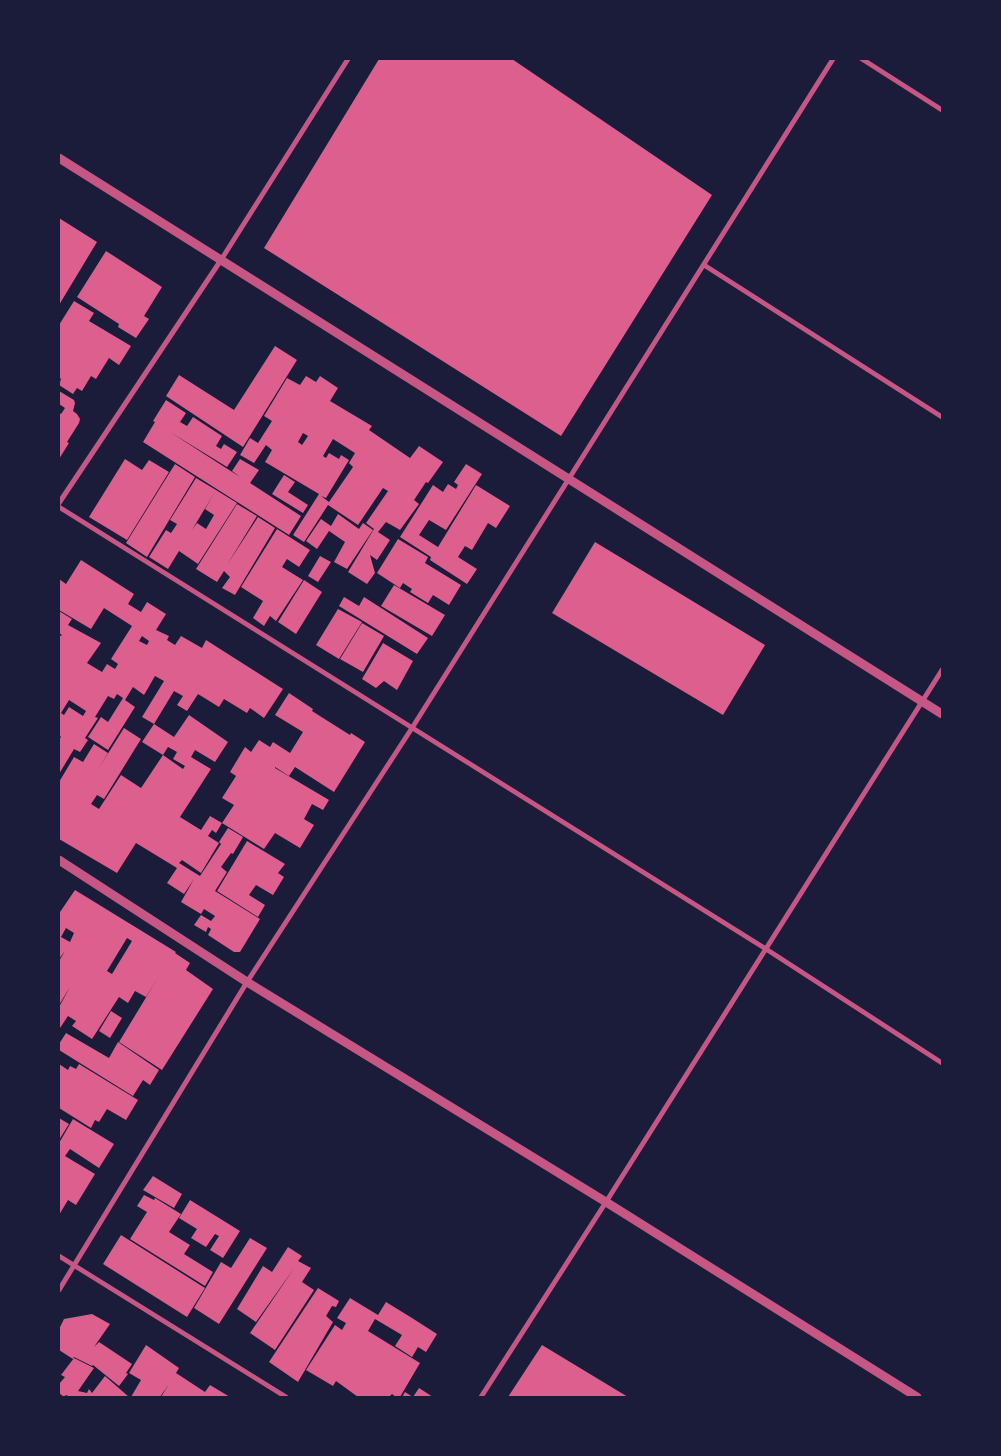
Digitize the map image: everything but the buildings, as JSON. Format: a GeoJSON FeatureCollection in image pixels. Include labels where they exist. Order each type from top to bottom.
{"type":"FeatureCollection","features":[{"type":"Feature","properties":{"kind":"street"},"geometry":{"type":"LineString","coordinates":[[348,59],[221,260],[59,505],[766,949],[942,1063]]}},
{"type":"Feature","properties":{"kind":"street"},"geometry":{"type":"LineString","coordinates":[[59,1290],[247,982],[412,728],[833,59]]}},
{"type":"Feature","properties":{"kind":"street"},"geometry":{"type":"LineString","coordinates":[[862,59],[942,110]]}},
{"type":"Feature","properties":{"kind":"street"},"geometry":{"type":"LineString","coordinates":[[59,158],[942,714]]}},
{"type":"Feature","properties":{"kind":"street"},"geometry":{"type":"LineString","coordinates":[[704,265],[942,417]]}},
{"type":"Feature","properties":{"kind":"street"},"geometry":{"type":"LineString","coordinates":[[481,1397],[942,670]]}},
{"type":"Feature","properties":{"kind":"street"},"geometry":{"type":"LineString","coordinates":[[59,860],[247,982],[606,1202],[917,1397]]}},
{"type":"Feature","properties":{"kind":"street"},"geometry":{"type":"LineString","coordinates":[[59,1256],[286,1397]]}}]}
